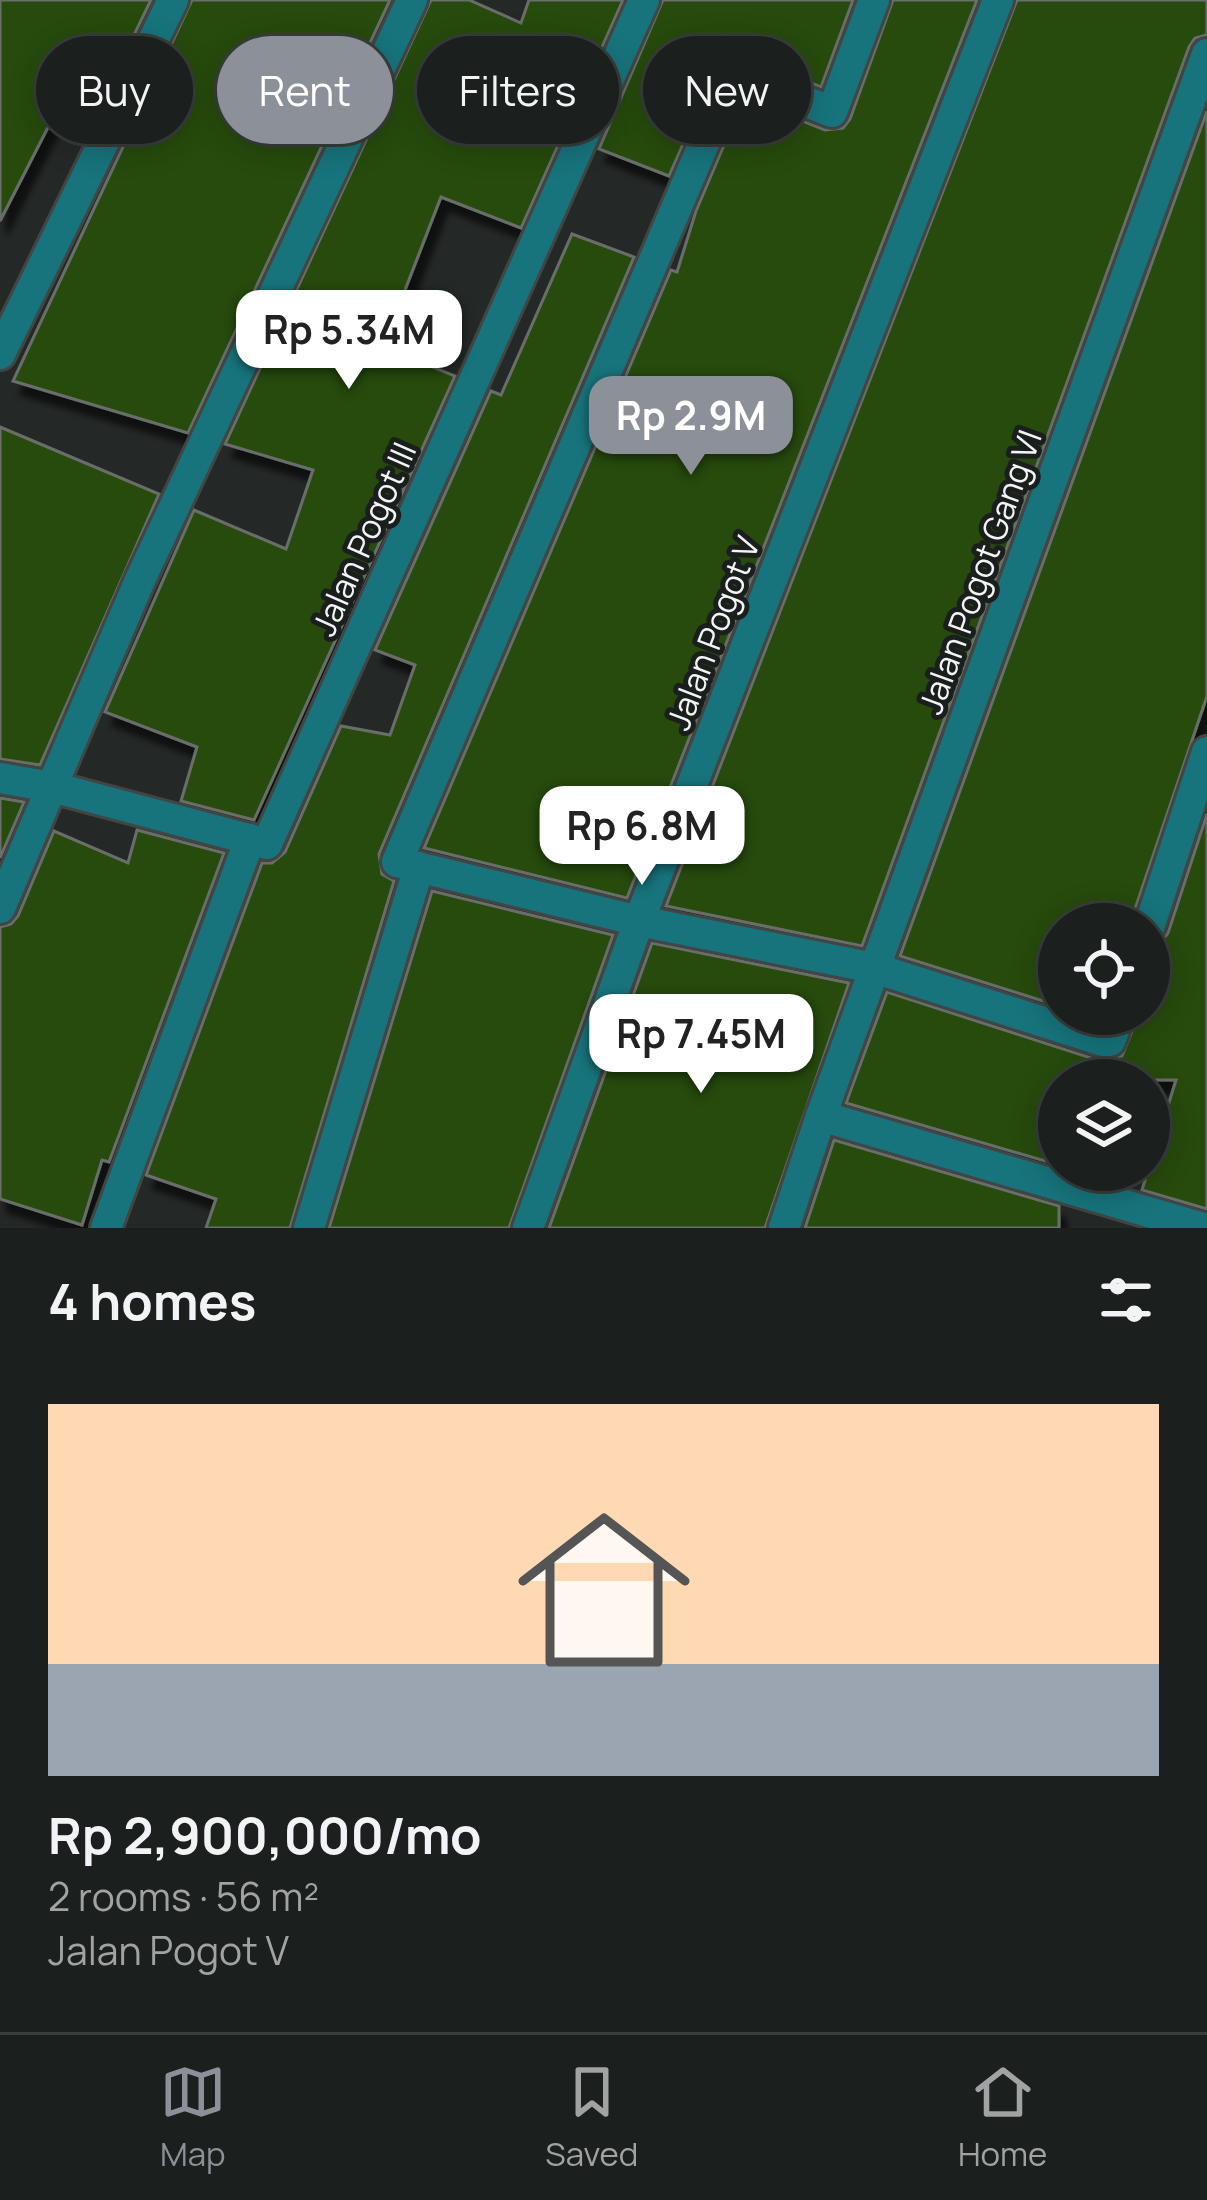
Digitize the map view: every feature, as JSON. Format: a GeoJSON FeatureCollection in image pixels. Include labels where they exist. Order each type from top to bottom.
{"type":"FeatureCollection","features":[{"type":"Feature","properties":{"kind":"street"},"geometry":{"type":"LineString","coordinates":[[0,354],[172,0]]}},
{"type":"Feature","properties":{"kind":"street"},"geometry":{"type":"LineString","coordinates":[[0,908],[140,580],[412,0]]}},
{"type":"Feature","properties":{"kind":"street","name":"Jalan Pogot III"},"geometry":{"type":"LineString","coordinates":[[106,1228],[259,842],[644,0]]}},
{"type":"Feature","properties":{"kind":"street"},"geometry":{"type":"LineString","coordinates":[[874,0],[832,112],[734,73],[398,862],[639,921],[874,968],[1038,1020]]}},
{"type":"Feature","properties":{"kind":"street","name":"Jalan Pogot V"},"geometry":{"type":"LineString","coordinates":[[528,1228],[639,921],[998,0]]}},
{"type":"Feature","properties":{"kind":"street","name":"Jalan Pogot Gang VI"},"geometry":{"type":"LineString","coordinates":[[784,1228],[1207,53]]}},
{"type":"Feature","properties":{"kind":"street"},"geometry":{"type":"LineString","coordinates":[[1157,903],[1207,752]]}},
{"type":"Feature","properties":{"kind":"street"},"geometry":{"type":"LineString","coordinates":[[0,778],[52,787],[259,842]]}},
{"type":"Feature","properties":{"kind":"street"},"geometry":{"type":"LineString","coordinates":[[309,1228],[418,867]]}},
{"type":"Feature","properties":{"kind":"street"},"geometry":{"type":"LineString","coordinates":[[1084,1035],[1103,1041],[1112,1035]]}},
{"type":"Feature","properties":{"kind":"street"},"geometry":{"type":"LineString","coordinates":[[821,1116],[1203,1228]]}},
{"type":"Feature","properties":{"kind":"building"},"geometry":{"type":"Polygon","coordinates":[[[0,0],[151,0],[133,36],[36,36],[39,144],[0,221],[0,0]]]}},
{"type":"Feature","properties":{"kind":"building"},"geometry":{"type":"Polygon","coordinates":[[[192,0],[390,0],[373,36],[217,36],[217,144],[323,144],[188,433],[13,381],[124,144],[193,144],[193,36],[175,36],[192,0]]]}},
{"type":"Feature","properties":{"kind":"building"},"geometry":{"type":"Polygon","coordinates":[[[431,0],[469,0],[521,23],[529,0],[623,0],[607,36],[417,36],[417,144],[559,144],[521,228],[441,197],[383,347],[455,376],[254,820],[181,801],[197,747],[105,712],[194,510],[286,549],[313,470],[225,444],[364,144],[393,144],[393,82],[431,0]]]}},
{"type":"Feature","properties":{"kind":"building"},"geometry":{"type":"Polygon","coordinates":[[[663,0],[853,0],[821,87],[811,83],[811,36],[648,36],[663,0]]]}},
{"type":"Feature","properties":{"kind":"building"},"geometry":{"type":"Polygon","coordinates":[[[893,0],[977,0],[627,898],[424,848],[671,270],[677,272],[724,144],[811,144],[811,124],[825,130],[843,128],[893,0]]]}},
{"type":"Feature","properties":{"kind":"building"},"geometry":{"type":"Polygon","coordinates":[[[1017,0],[1207,0],[1207,35],[1195,38],[1189,47],[862,946],[666,906],[1017,0]]]}},
{"type":"Feature","properties":{"kind":"building"},"geometry":{"type":"Polygon","coordinates":[[[643,47],[643,144],[683,144],[669,176],[599,149],[601,144],[619,144],[619,102],[643,47]]]}},
{"type":"Feature","properties":{"kind":"building"},"geometry":{"type":"Polygon","coordinates":[[[1207,111],[1207,696],[1137,903],[1038,903],[1038,999],[900,956],[1207,111]]]}},
{"type":"Feature","properties":{"kind":"building"},"geometry":{"type":"Polygon","coordinates":[[[572,234],[634,257],[379,854],[382,874],[394,881],[290,1228],[206,1228],[216,1199],[146,1175],[262,863],[272,863],[285,852],[341,726],[390,735],[415,665],[375,650],[491,391],[501,395],[572,234]]]}},
{"type":"Feature","properties":{"kind":"building"},"geometry":{"type":"Polygon","coordinates":[[[0,427],[159,494],[40,765],[0,759],[0,427]]]}},
{"type":"Feature","properties":{"kind":"building"},"geometry":{"type":"Polygon","coordinates":[[[0,798],[24,802],[0,858],[0,798]]]}},
{"type":"Feature","properties":{"kind":"building"},"geometry":{"type":"Polygon","coordinates":[[[1207,814],[1207,1209],[1145,1191],[1170,1191],[1170,1099],[1176,1080],[1170,1080],[1170,1059],[1103,1059],[1122,1056],[1130,1035],[1170,1035],[1170,927],[1207,814]]]}},
{"type":"Feature","properties":{"kind":"building"},"geometry":{"type":"Polygon","coordinates":[[[137,830],[224,853],[109,1162],[102,1160],[82,1225],[0,1199],[0,927],[18,916],[54,831],[128,863],[137,830]]]}},
{"type":"Feature","properties":{"kind":"building"},"geometry":{"type":"Polygon","coordinates":[[[432,891],[613,935],[509,1228],[329,1228],[432,891]]]}},
{"type":"Feature","properties":{"kind":"building"},"geometry":{"type":"Polygon","coordinates":[[[652,943],[849,983],[765,1228],[549,1228],[652,943]]]}},
{"type":"Feature","properties":{"kind":"building"},"geometry":{"type":"Polygon","coordinates":[[[887,992],[1094,1059],[1038,1059],[1038,1159],[846,1103],[887,992]]]}},
{"type":"Feature","properties":{"kind":"building"},"geometry":{"type":"Polygon","coordinates":[[[834,1140],[1059,1206],[1059,1228],[805,1228],[834,1140]]]}}]}
